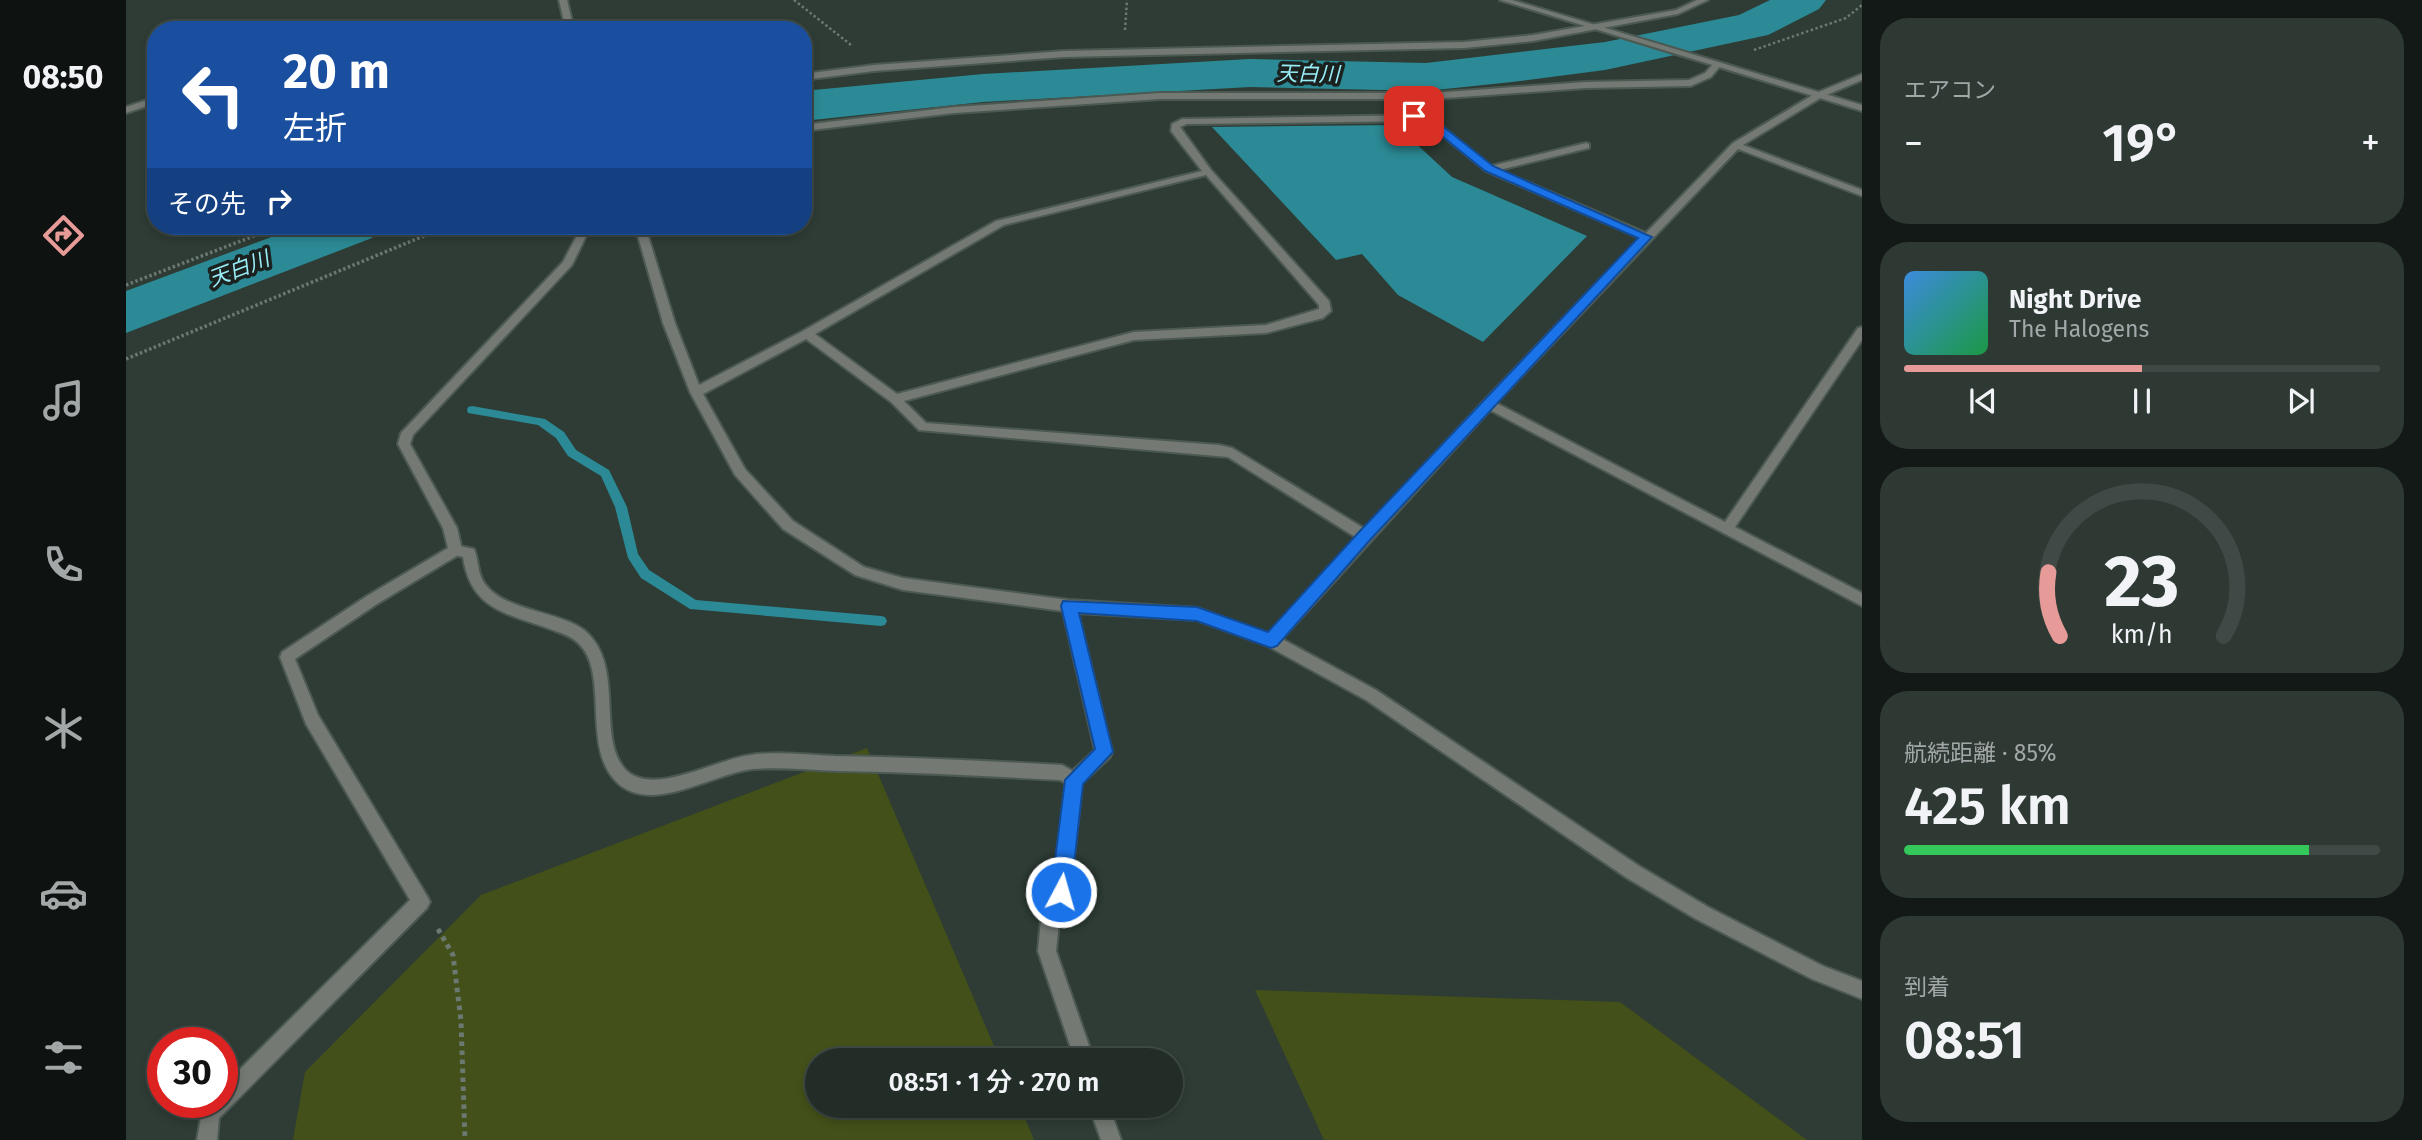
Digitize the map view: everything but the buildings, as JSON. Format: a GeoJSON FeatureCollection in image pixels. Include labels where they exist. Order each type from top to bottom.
{"type":"FeatureCollection","features":[{"type":"Feature","properties":{"kind":"street"},"geometry":{"type":"LineString","coordinates":[[564,0],[568,21]]}},
{"type":"Feature","properties":{"kind":"street"},"geometry":{"type":"LineString","coordinates":[[1504,0],[1862,108]]}},
{"type":"Feature","properties":{"kind":"street"},"geometry":{"type":"LineString","coordinates":[[812,76],[874,68],[1113,52],[1464,45],[1533,38],[1678,12],[1704,0]]}},
{"type":"Feature","properties":{"kind":"street"},"geometry":{"type":"LineString","coordinates":[[812,127],[954,110],[1160,96],[1433,96],[1586,85],[1690,83],[1708,75],[1717,65]]}},
{"type":"Feature","properties":{"kind":"street"},"geometry":{"type":"LineString","coordinates":[[1271,641],[1488,404],[1736,145],[1819,96],[1862,77]]}},
{"type":"Feature","properties":{"kind":"street"},"geometry":{"type":"LineString","coordinates":[[126,110],[147,103]]}},
{"type":"Feature","properties":{"kind":"street"},"geometry":{"type":"LineString","coordinates":[[895,400],[1134,337],[1266,329],[1325,311],[1325,304],[1208,172],[1175,126],[1185,121],[1414,116],[1431,122],[1489,169],[1646,237]]}},
{"type":"Feature","properties":{"kind":"street"},"geometry":{"type":"LineString","coordinates":[[1736,145],[1862,193]]}},
{"type":"Feature","properties":{"kind":"street"},"geometry":{"type":"LineString","coordinates":[[1489,169],[1586,146]]}},
{"type":"Feature","properties":{"kind":"street"},"geometry":{"type":"LineString","coordinates":[[696,392],[807,334],[1015,217],[1208,172]]}},
{"type":"Feature","properties":{"kind":"street"},"geometry":{"type":"LineString","coordinates":[[455,550],[450,528],[404,444],[407,433],[568,263],[581,235]]}},
{"type":"Feature","properties":{"kind":"street"},"geometry":{"type":"LineString","coordinates":[[643,235],[669,323],[696,392],[740,472],[789,525],[860,571],[903,584],[1069,606],[1197,614],[1271,641],[1371,695],[1633,872],[1818,973],[1862,990]]}},
{"type":"Feature","properties":{"kind":"street"},"geometry":{"type":"LineString","coordinates":[[1727,529],[1862,331]]}},
{"type":"Feature","properties":{"kind":"street"},"geometry":{"type":"LineString","coordinates":[[807,334],[895,400],[916,421],[932,430],[1232,453],[1365,536]]}},
{"type":"Feature","properties":{"kind":"street"},"geometry":{"type":"LineString","coordinates":[[1488,404],[1862,600]]}},
{"type":"Feature","properties":{"kind":"street"},"geometry":{"type":"LineString","coordinates":[[238,1086],[421,902],[312,719],[287,657],[372,600],[455,550],[469,553],[473,575],[483,592],[518,611],[578,633],[590,645],[603,690],[602,723],[606,745],[618,770],[632,785],[646,789],[702,777],[733,765],[752,762],[936,765],[1062,773],[1074,780]]}},
{"type":"Feature","properties":{"kind":"street"},"geometry":{"type":"LineString","coordinates":[[1069,606],[1104,752],[1074,780],[1061,892],[1051,910],[1047,951],[1080,1048]]}},
{"type":"Feature","properties":{"kind":"street"},"geometry":{"type":"LineString","coordinates":[[207,1140],[209,1118]]}},
{"type":"Feature","properties":{"kind":"street"},"geometry":{"type":"LineString","coordinates":[[1103,1118],[1111,1140]]}},
{"type":"Feature","properties":{"kind":"path"},"geometry":{"type":"LineString","coordinates":[[794,0],[842,36],[874,68]]}},
{"type":"Feature","properties":{"kind":"path"},"geometry":{"type":"LineString","coordinates":[[1717,65],[1807,29],[1846,18],[1862,5]]}},
{"type":"Feature","properties":{"kind":"path"},"geometry":{"type":"LineString","coordinates":[[126,285],[257,235]]}},
{"type":"Feature","properties":{"kind":"path"},"geometry":{"type":"LineString","coordinates":[[126,359],[426,235]]}},
{"type":"Feature","properties":{"kind":"path"},"geometry":{"type":"LineString","coordinates":[[421,902],[453,955],[461,1021],[465,1140]]}},
{"type":"Feature","properties":{"kind":"green space"},"geometry":{"type":"Polygon","coordinates":[[[867,748],[995,1048],[805,1048],[805,1118],[1025,1118],[1034,1140],[293,1140],[305,1072],[481,895],[867,748]]]}},
{"type":"Feature","properties":{"kind":"green space"},"geometry":{"type":"Polygon","coordinates":[[[1255,990],[1620,1002],[1807,1140],[1324,1140],[1255,990]]]}},
{"type":"Feature","properties":{"kind":"water"},"geometry":{"type":"Polygon","coordinates":[[[1396,125],[1452,177],[1587,236],[1483,342],[1398,295],[1362,254],[1336,260],[1212,127],[1396,125]]]}},
{"type":"Feature","properties":{"kind":"waterway","name":"天白川"},"geometry":{"type":"LineString","coordinates":[[812,105],[983,88],[1250,73],[1426,77],[1512,68],[1605,56],[1752,26],[1804,0]]}},
{"type":"Feature","properties":{"kind":"waterway","name":"天白川"},"geometry":{"type":"LineString","coordinates":[[126,313],[329,235]]}},
{"type":"Feature","properties":{"kind":"waterway"},"geometry":{"type":"LineString","coordinates":[[472,410],[541,422],[560,435],[572,453],[605,473],[621,507],[632,555],[645,574],[694,605],[881,621]]}},
{"type":"Feature","properties":{"kind":"route"},"geometry":{"type":"LineString","coordinates":[[1061,892],[1074,780],[1104,752],[1069,606],[1197,614],[1271,641],[1365,536],[1646,237],[1489,169],[1431,122],[1414,116]]}}]}
